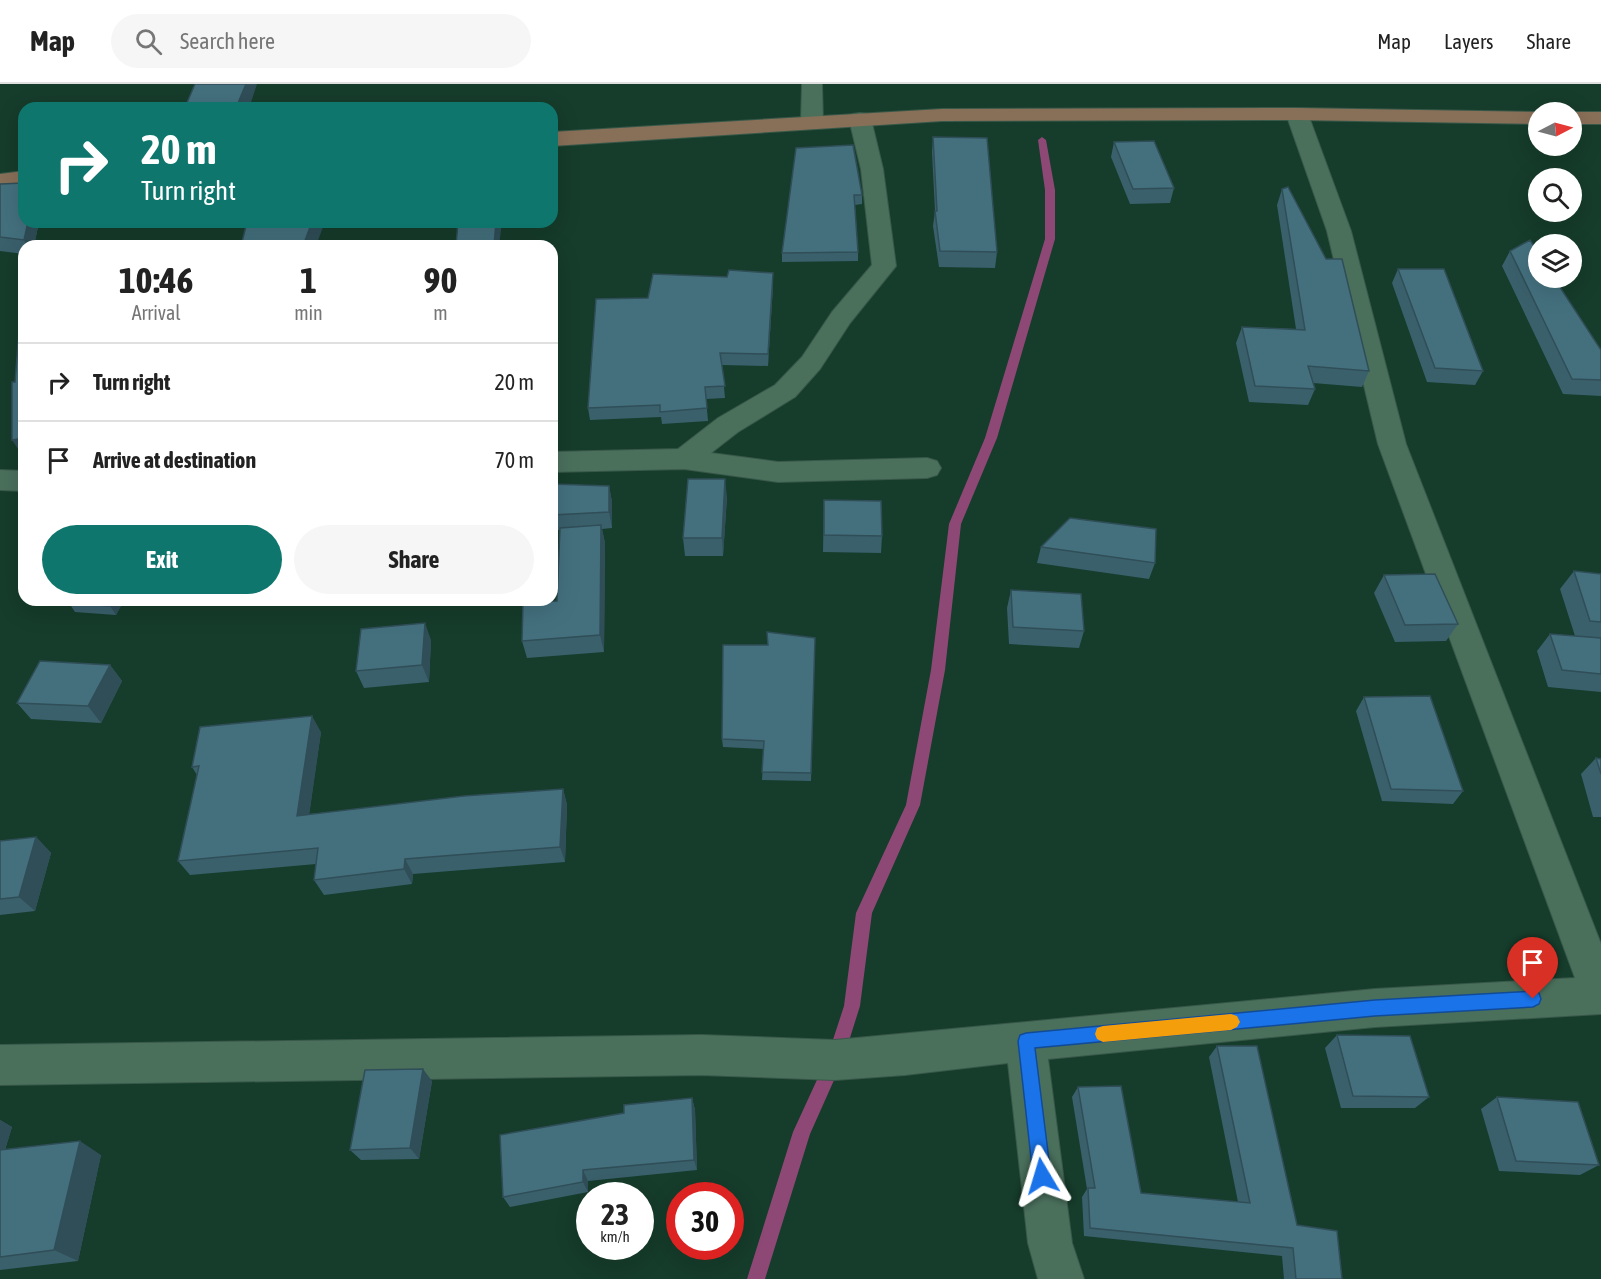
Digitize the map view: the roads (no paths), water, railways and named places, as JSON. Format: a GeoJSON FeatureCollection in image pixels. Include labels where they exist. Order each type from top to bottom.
{"type":"FeatureCollection","features":[{"type":"Feature","properties":{"kind":"main road"},"geometry":{"type":"LineString","coordinates":[[558,139],[860,119],[1042,114],[1297,114],[1528,118]]}},
{"type":"Feature","properties":{"kind":"main road"},"geometry":{"type":"LineString","coordinates":[[1582,118],[1601,118]]}},
{"type":"Feature","properties":{"kind":"main road"},"geometry":{"type":"LineString","coordinates":[[0,181],[18,179]]}},
{"type":"Feature","properties":{"kind":"street"},"geometry":{"type":"LineString","coordinates":[[812,84],[812,122]]}},
{"type":"Feature","properties":{"kind":"street"},"geometry":{"type":"LineString","coordinates":[[0,1065],[701,1055],[835,1060],[1375,1008],[1601,994],[1392,444],[1339,231],[1297,114]]}},
{"type":"Feature","properties":{"kind":"street"},"geometry":{"type":"LineString","coordinates":[[684,459],[728,425],[785,391],[811,363],[841,318],[884,266],[872,169],[860,119]]}},
{"type":"Feature","properties":{"kind":"street"},"geometry":{"type":"LineString","coordinates":[[558,462],[684,459],[778,472],[927,468]]}},
{"type":"Feature","properties":{"kind":"street"},"geometry":{"type":"LineString","coordinates":[[0,480],[18,481]]}},
{"type":"Feature","properties":{"kind":"street"},"geometry":{"type":"LineString","coordinates":[[1026,1041],[1050,1243],[1061,1279]]}},
{"type":"Feature","properties":{"kind":"waterway"},"geometry":{"type":"LineString","coordinates":[[756,1279],[802,1132],[835,1060],[852,1006],[864,913],[913,805],[938,670],[955,524],[991,438],[1050,239],[1050,190],[1042,140]]}}]}
